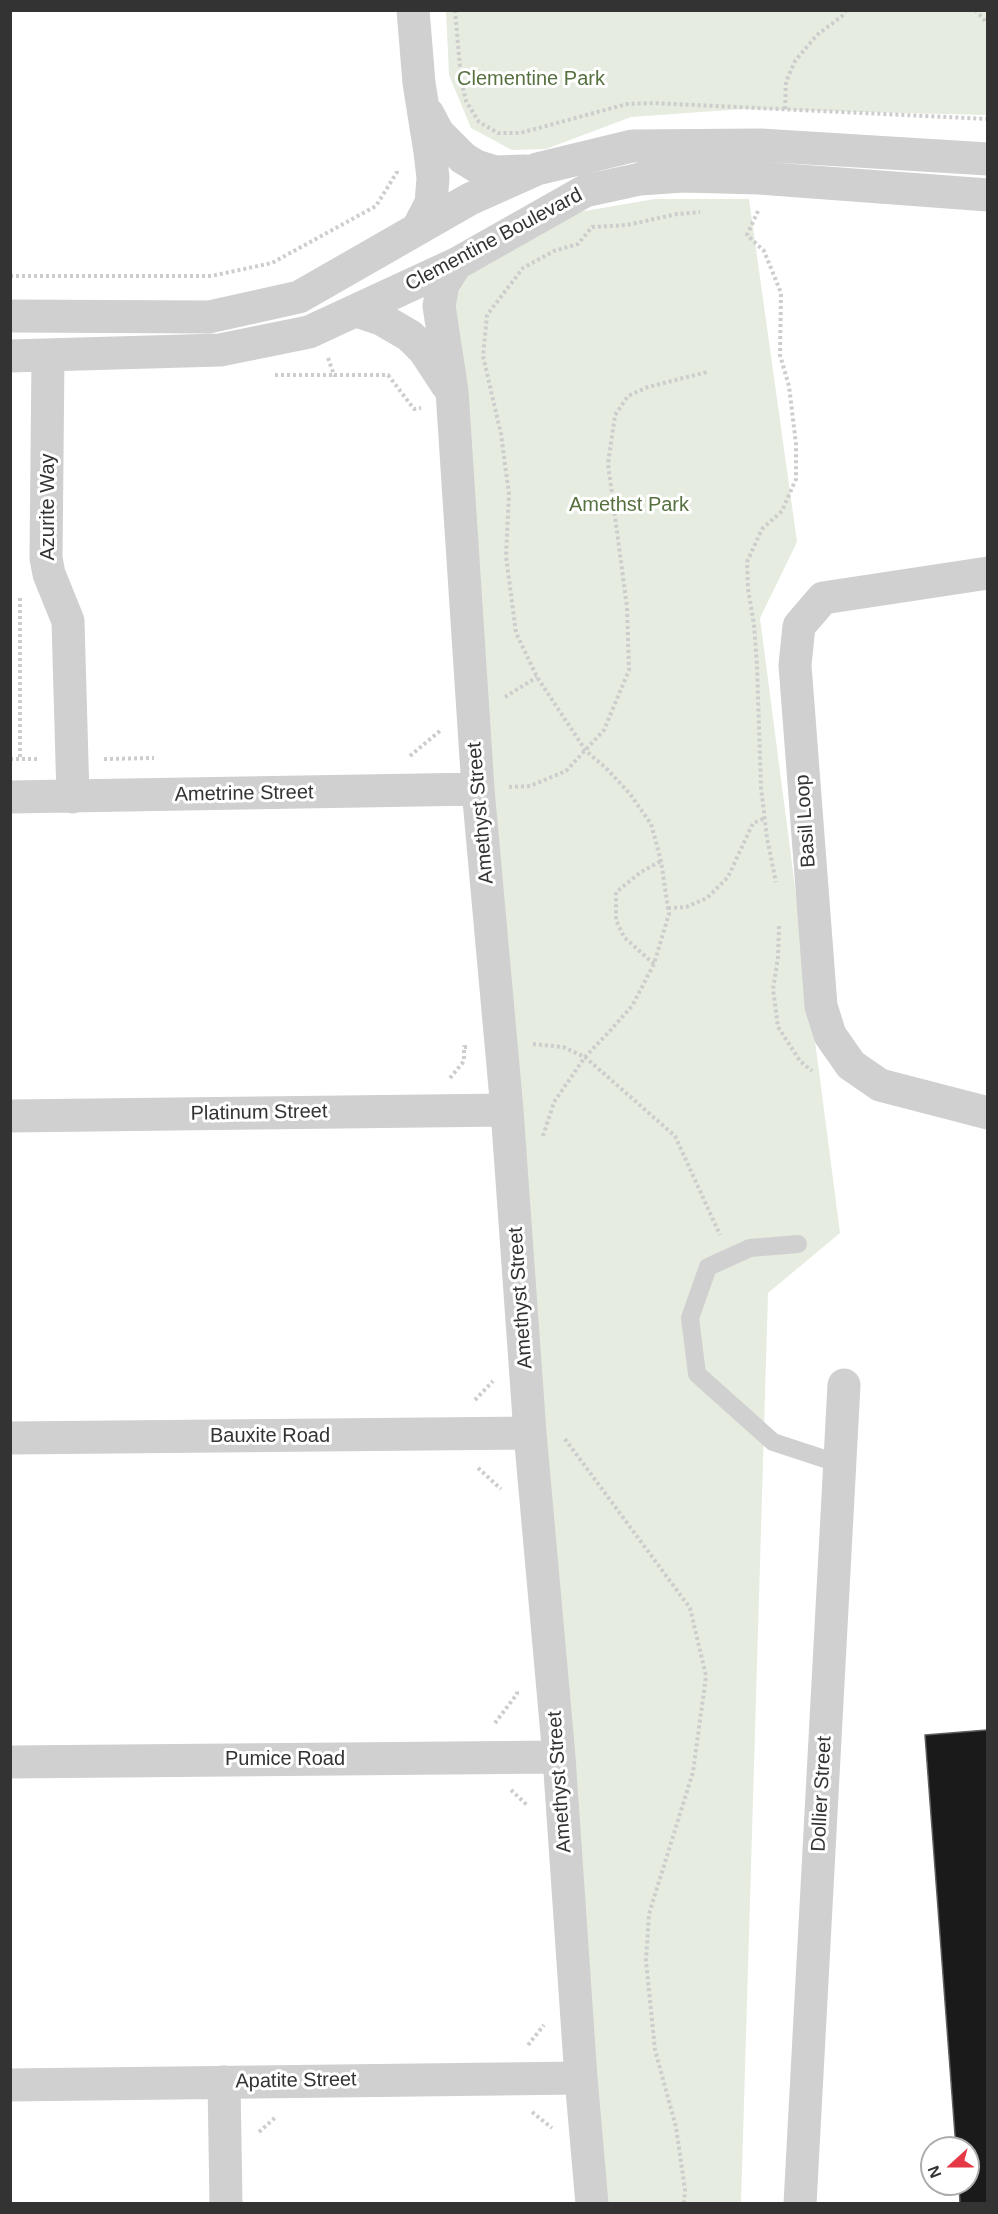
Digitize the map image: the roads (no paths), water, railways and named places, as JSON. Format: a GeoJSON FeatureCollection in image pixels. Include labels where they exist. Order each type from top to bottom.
{"type":"FeatureCollection","features":[{"type":"Feature","properties":{"kind":"street"},"geometry":{"type":"LineString","coordinates":[[413,10],[422,101],[433,178],[431,203],[418,228]]}},
{"type":"Feature","properties":{"kind":"street"},"geometry":{"type":"LineString","coordinates":[[422,101],[438,133],[463,158],[476,166],[495,172],[537,170]]}},
{"type":"Feature","properties":{"kind":"street","name":"Clementine Boulevard"},"geometry":{"type":"LineString","coordinates":[[10,316],[209,317],[299,297],[470,199],[537,170],[632,146],[760,145],[987,159]]}},
{"type":"Feature","properties":{"kind":"street","name":"Clementine Boulevard"},"geometry":{"type":"LineString","coordinates":[[10,356],[220,350],[309,332],[357,310],[449,275],[585,191],[640,179],[682,176],[759,178],[987,195]]}},
{"type":"Feature","properties":{"kind":"street","name":"Amethyst Street"},"geometry":{"type":"LineString","coordinates":[[449,275],[440,306],[452,398],[478,789],[507,1110],[544,1432],[559,1757],[592,2204]]}},
{"type":"Feature","properties":{"kind":"street","name":"Amethyst Street"},"geometry":{"type":"LineString","coordinates":[[357,310],[381,319],[410,336],[424,350],[452,398]]}},
{"type":"Feature","properties":{"kind":"street","name":"Azurite Way"},"geometry":{"type":"LineString","coordinates":[[48,356],[46,558],[49,574],[68,621],[73,797]]}},
{"type":"Feature","properties":{"kind":"street","name":"Basil Loop"},"geometry":{"type":"LineString","coordinates":[[987,573],[824,598],[799,626],[795,665],[820,1006],[830,1035],[850,1065],[880,1085],[987,1113]]}},
{"type":"Feature","properties":{"kind":"street","name":"Ametrine Street"},"geometry":{"type":"LineString","coordinates":[[10,797],[478,789]]}},
{"type":"Feature","properties":{"kind":"street","name":"Platinum Street"},"geometry":{"type":"LineString","coordinates":[[10,1116],[507,1110]]}},
{"type":"Feature","properties":{"kind":"street","name":"Dollier Street"},"geometry":{"type":"LineString","coordinates":[[800,2204],[844,1385]]}},
{"type":"Feature","properties":{"kind":"street","name":"Bauxite Road"},"geometry":{"type":"LineString","coordinates":[[10,1438],[544,1432]]}},
{"type":"Feature","properties":{"kind":"street","name":"Pumice Road"},"geometry":{"type":"LineString","coordinates":[[10,1762],[559,1757]]}},
{"type":"Feature","properties":{"kind":"street","name":"Apatite Street"},"geometry":{"type":"LineString","coordinates":[[10,2085],[581,2078]]}},
{"type":"Feature","properties":{"kind":"street"},"geometry":{"type":"LineString","coordinates":[[224,2082],[226,2204]]}},
{"type":"Feature","properties":{"kind":"lane"},"geometry":{"type":"LineString","coordinates":[[798,1245],[750,1248],[708,1267],[690,1318],[697,1374],[773,1442],[840,1464]]}},
{"type":"Feature","properties":{"kind":"park label","name":"Clementine Park"},"geometry":{"type":"Point","coordinates":[531,79]}},
{"type":"Feature","properties":{"kind":"park label","name":"Amethst Park"},"geometry":{"type":"Point","coordinates":[629,505]}}]}
